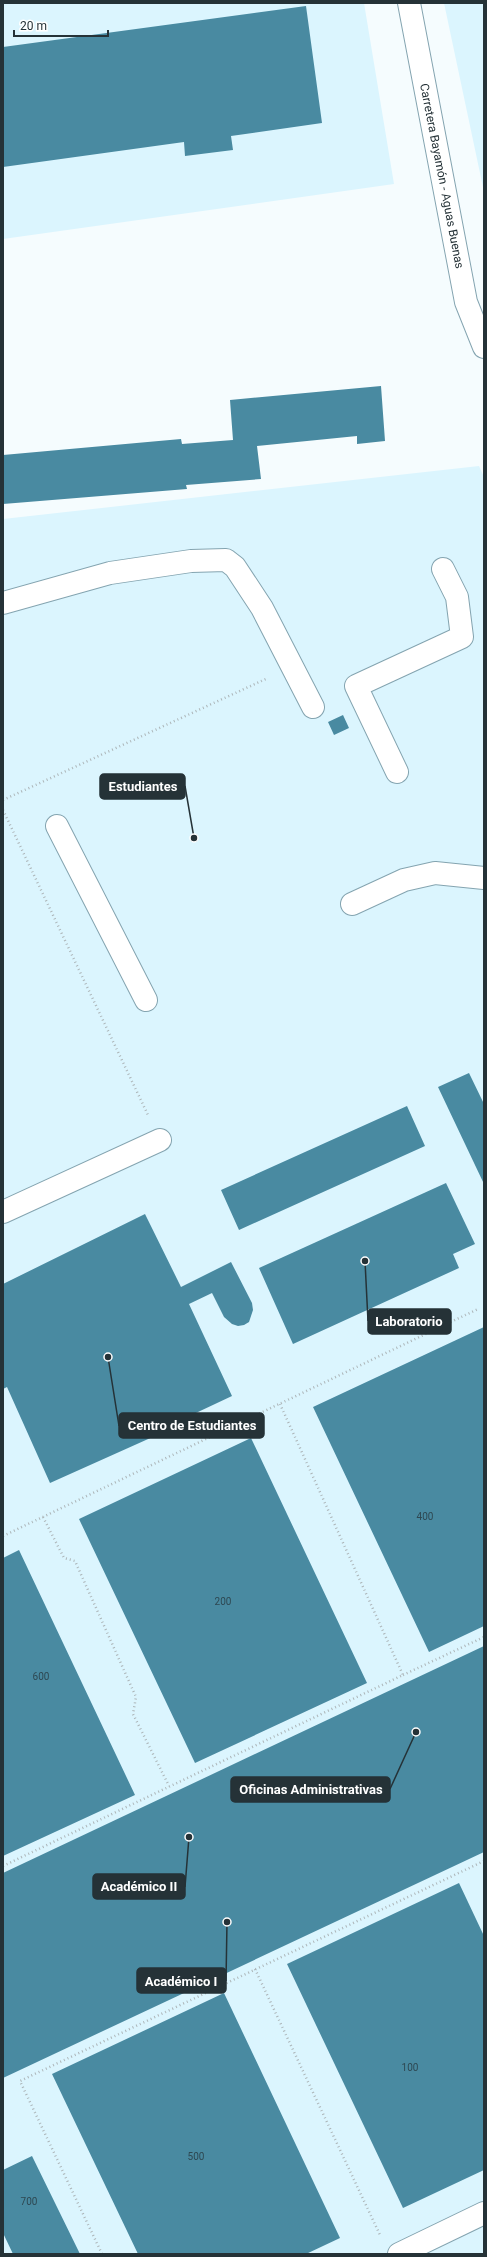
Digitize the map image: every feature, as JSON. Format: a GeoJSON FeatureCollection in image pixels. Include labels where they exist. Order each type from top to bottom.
{"type":"FeatureCollection","features":[{"type":"Feature","properties":{"kind":"street","name":"Carretera Bayamón - Aguas Buenas"},"geometry":{"type":"LineString","coordinates":[[409,3],[466,302],[484,347]]}},
{"type":"Feature","properties":{"kind":"street"},"geometry":{"type":"LineString","coordinates":[[3,603],[110,573],[191,561],[226,560],[235,568],[262,608],[313,707]]}},
{"type":"Feature","properties":{"kind":"street"},"geometry":{"type":"LineString","coordinates":[[397,772],[356,686],[462,637],[457,597],[443,568]]}},
{"type":"Feature","properties":{"kind":"street"},"geometry":{"type":"LineString","coordinates":[[58,826],[146,1000]]}},
{"type":"Feature","properties":{"kind":"street"},"geometry":{"type":"LineString","coordinates":[[352,904],[404,880],[435,873],[484,878]]}},
{"type":"Feature","properties":{"kind":"street"},"geometry":{"type":"LineString","coordinates":[[3,1212],[160,1140]]}},
{"type":"Feature","properties":{"kind":"street"},"geometry":{"type":"LineString","coordinates":[[399,2254],[484,2213]]}},
{"type":"Feature","properties":{"kind":"path"},"geometry":{"type":"LineString","coordinates":[[3,800],[268,678]]}},
{"type":"Feature","properties":{"kind":"path"},"geometry":{"type":"LineString","coordinates":[[3,810],[160,1140]]}},
{"type":"Feature","properties":{"kind":"path"},"geometry":{"type":"LineString","coordinates":[[3,1536],[478,1309]]}},
{"type":"Feature","properties":{"kind":"path"},"geometry":{"type":"LineString","coordinates":[[280,1404],[403,1675]]}},
{"type":"Feature","properties":{"kind":"path"},"geometry":{"type":"LineString","coordinates":[[43,1517],[64,1558],[75,1561],[136,1697],[133,1714],[169,1786]]}},
{"type":"Feature","properties":{"kind":"path"},"geometry":{"type":"LineString","coordinates":[[3,1866],[484,1637]]}},
{"type":"Feature","properties":{"kind":"path"},"geometry":{"type":"LineString","coordinates":[[102,2254],[20,2080],[484,1861]]}},
{"type":"Feature","properties":{"kind":"path"},"geometry":{"type":"LineString","coordinates":[[255,1969],[380,2235]]}},
{"type":"Feature","properties":{"kind":"shaded area"},"geometry":{"type":"Polygon","coordinates":[[[3,3],[364,3],[394,184],[3,239],[3,3]]]}},
{"type":"Feature","properties":{"kind":"shaded area"},"geometry":{"type":"Polygon","coordinates":[[[444,3],[484,3],[484,192],[444,3]]]}},
{"type":"Feature","properties":{"kind":"shaded area"},"geometry":{"type":"Polygon","coordinates":[[[479,466],[484,477],[484,2254],[3,2254],[3,519],[479,466]]]}},
{"type":"Feature","properties":{"kind":"building"},"geometry":{"type":"Polygon","coordinates":[[[306,6],[322,123],[231,136],[233,150],[185,156],[184,142],[3,167],[3,47],[306,6]]]}},
{"type":"Feature","properties":{"kind":"building"},"geometry":{"type":"Polygon","coordinates":[[[381,386],[385,441],[357,444],[357,436],[257,446],[261,479],[186,485],[187,489],[3,504],[3,455],[181,439],[182,444],[233,440],[230,400],[381,386]]]}},
{"type":"Feature","properties":{"kind":"building"},"geometry":{"type":"Polygon","coordinates":[[[343,715],[349,728],[334,735],[328,722],[343,715]]]}},
{"type":"Feature","properties":{"kind":"building"},"geometry":{"type":"Polygon","coordinates":[[[469,1073],[484,1104],[484,1184],[438,1087],[469,1073]]]}},
{"type":"Feature","properties":{"kind":"building"},"geometry":{"type":"Polygon","coordinates":[[[407,1106],[425,1146],[239,1230],[221,1190],[407,1106]]]}},
{"type":"Feature","properties":{"kind":"building"},"geometry":{"type":"Polygon","coordinates":[[[446,1183],[475,1244],[453,1254],[459,1268],[293,1344],[259,1268],[446,1183]]]}},
{"type":"Feature","properties":{"kind":"building"},"geometry":{"type":"Polygon","coordinates":[[[145,1214],[181,1287],[231,1262],[252,1303],[253,1310],[249,1322],[238,1326],[232,1324],[224,1317],[212,1293],[189,1304],[232,1396],[164,1428],[166,1431],[50,1483],[7,1387],[3,1389],[3,1284],[145,1214]]]}},
{"type":"Feature","properties":{"kind":"building"},"geometry":{"type":"Polygon","coordinates":[[[484,1327],[484,1626],[429,1652],[313,1407],[484,1327]]]}},
{"type":"Feature","properties":{"kind":"building"},"geometry":{"type":"Polygon","coordinates":[[[251,1438],[367,1683],[195,1763],[79,1519],[251,1438]]]}},
{"type":"Feature","properties":{"kind":"building"},"geometry":{"type":"Polygon","coordinates":[[[19,1550],[135,1795],[3,1856],[3,1558],[19,1550]]]}},
{"type":"Feature","properties":{"kind":"building"},"geometry":{"type":"Polygon","coordinates":[[[484,1646],[484,1852],[3,2078],[3,1873],[484,1646]]]}},
{"type":"Feature","properties":{"kind":"building"},"geometry":{"type":"Polygon","coordinates":[[[459,1883],[484,1936],[484,2170],[403,2208],[287,1964],[459,1883]]]}},
{"type":"Feature","properties":{"kind":"building"},"geometry":{"type":"Polygon","coordinates":[[[224,1993],[340,2238],[306,2254],[138,2254],[52,2074],[224,1993]]]}},
{"type":"Feature","properties":{"kind":"building"},"geometry":{"type":"Polygon","coordinates":[[[32,2156],[80,2254],[13,2254],[3,2233],[3,2170],[32,2156]]]}},
{"type":"Feature","properties":{"kind":"place","name":"Estudiantes"},"geometry":{"type":"Point","coordinates":[194,838]}},
{"type":"Feature","properties":{"kind":"place","name":"Laboratorio"},"geometry":{"type":"Point","coordinates":[365,1261]}},
{"type":"Feature","properties":{"kind":"place","name":"Centro de Estudiantes"},"geometry":{"type":"Point","coordinates":[108,1357]}},
{"type":"Feature","properties":{"kind":"place","name":"Oficinas Administrativas"},"geometry":{"type":"Point","coordinates":[416,1732]}},
{"type":"Feature","properties":{"kind":"place","name":"Académico II"},"geometry":{"type":"Point","coordinates":[189,1837]}},
{"type":"Feature","properties":{"kind":"place","name":"Académico I"},"geometry":{"type":"Point","coordinates":[227,1922]}}]}
